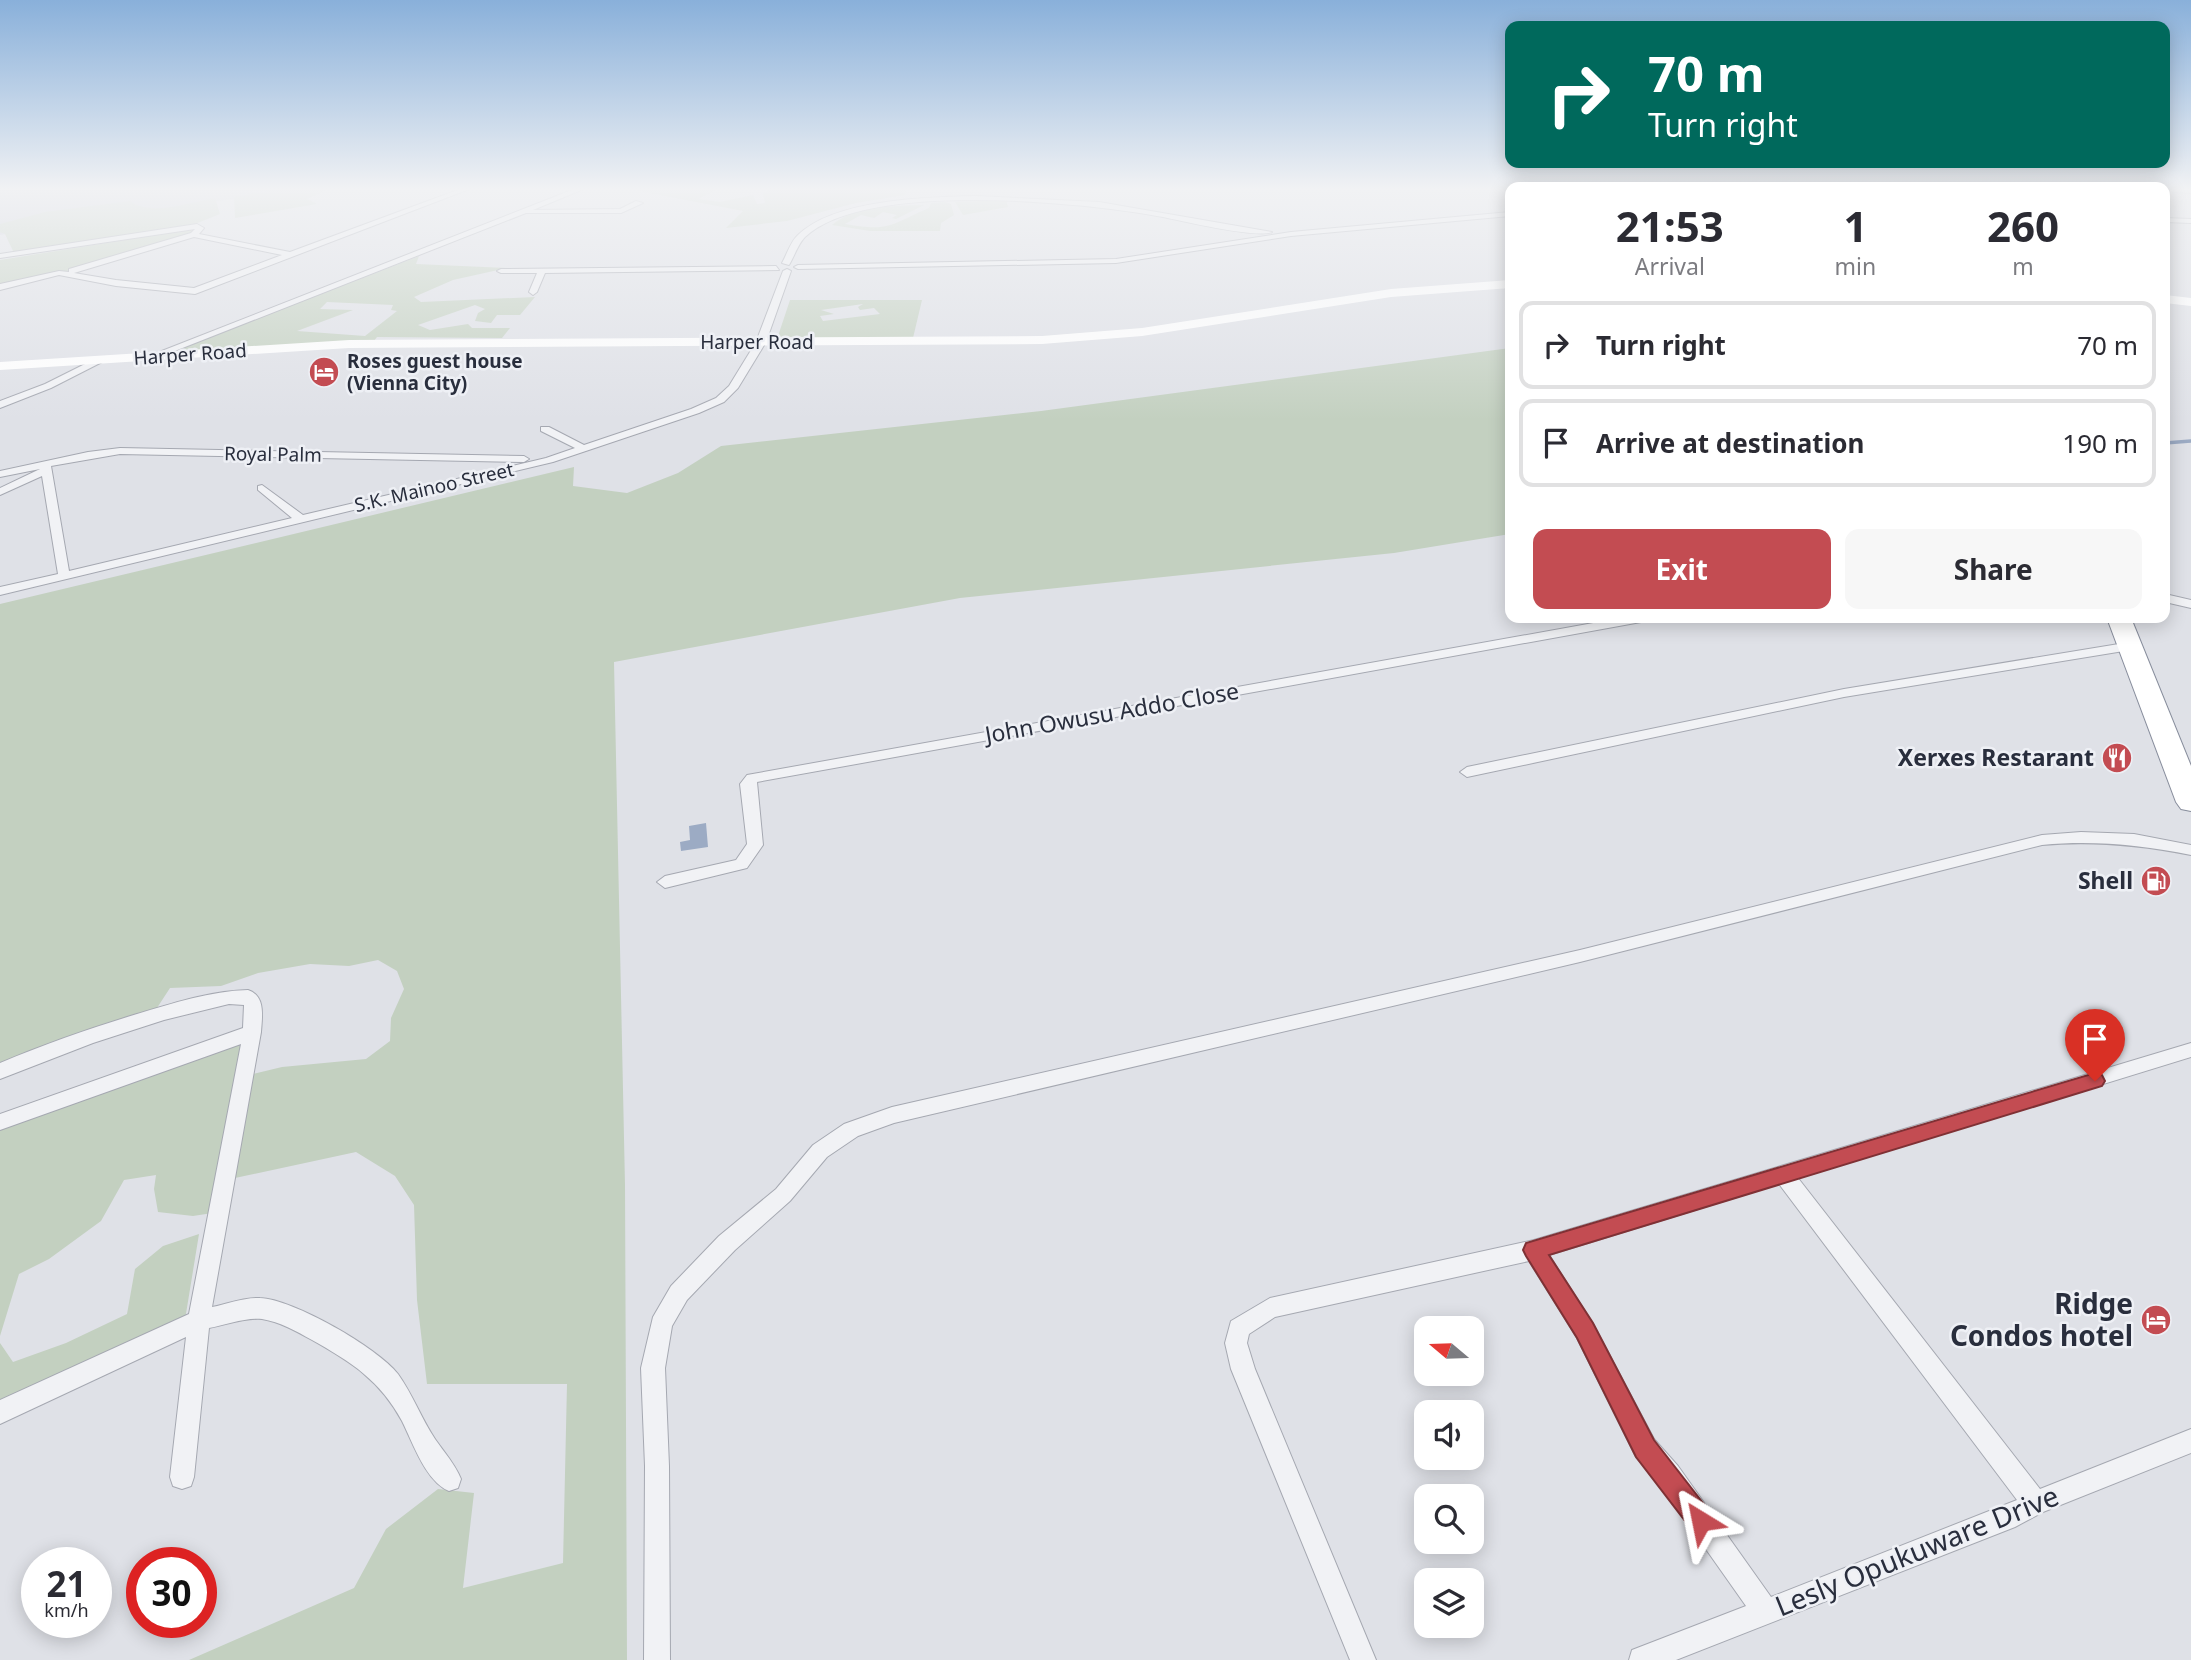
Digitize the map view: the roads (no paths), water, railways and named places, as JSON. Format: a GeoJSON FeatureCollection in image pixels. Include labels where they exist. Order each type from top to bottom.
{"type":"FeatureCollection","features":[{"type":"Feature","properties":{"kind":"highway"},"geometry":{"type":"LineString","coordinates":[[2121,623],[2191,802]]}},
{"type":"Feature","properties":{"kind":"main road","name":"Harper Road"},"geometry":{"type":"LineString","coordinates":[[0,366],[349,344],[913,343],[1076,338],[1142,332],[1380,295],[1505,284]]}},
{"type":"Feature","properties":{"kind":"main road"},"geometry":{"type":"LineString","coordinates":[[2170,300],[2191,302]]}},
{"type":"Feature","properties":{"kind":"street"},"geometry":{"type":"LineString","coordinates":[[0,287],[92,265]]}},
{"type":"Feature","properties":{"kind":"street"},"geometry":{"type":"LineString","coordinates":[[67,273],[116,284],[187,292],[258,265]]}},
{"type":"Feature","properties":{"kind":"street"},"geometry":{"type":"LineString","coordinates":[[154,356],[383,265]]}},
{"type":"Feature","properties":{"kind":"street"},"geometry":{"type":"LineString","coordinates":[[501,271],[910,265]]}},
{"type":"Feature","properties":{"kind":"street","name":"S.K. Mainoo Street"},"geometry":{"type":"LineString","coordinates":[[0,591],[549,460],[720,400],[733,388],[761,342],[787,267]]}},
{"type":"Feature","properties":{"kind":"street"},"geometry":{"type":"LineString","coordinates":[[533,292],[542,270]]}},
{"type":"Feature","properties":{"kind":"street"},"geometry":{"type":"LineString","coordinates":[[0,405],[48,386],[99,360]]}},
{"type":"Feature","properties":{"kind":"street"},"geometry":{"type":"LineString","coordinates":[[545,429],[584,449]]}},
{"type":"Feature","properties":{"kind":"street","name":"Royal Palm"},"geometry":{"type":"LineString","coordinates":[[0,474],[120,451],[549,460]]}},
{"type":"Feature","properties":{"kind":"street"},"geometry":{"type":"LineString","coordinates":[[0,492],[46,467],[64,575]]}},
{"type":"Feature","properties":{"kind":"street"},"geometry":{"type":"LineString","coordinates":[[262,488],[301,519]]}},
{"type":"Feature","properties":{"kind":"street"},"geometry":{"type":"LineString","coordinates":[[2170,599],[2191,604]]}},
{"type":"Feature","properties":{"kind":"street","name":"John Owusu Addo Close"},"geometry":{"type":"LineString","coordinates":[[664,882],[741,864],[755,845],[748,784],[752,778],[1613,623]]}},
{"type":"Feature","properties":{"kind":"street"},"geometry":{"type":"LineString","coordinates":[[1467,772],[1844,693],[2131,646]]}},
{"type":"Feature","properties":{"kind":"street"},"geometry":{"type":"LineString","coordinates":[[657,1660],[657,1466],[653,1368],[661,1324],[679,1293],[727,1243],[783,1195],[820,1151],[851,1130],[892,1115],[1580,957],[2042,840],[2081,835],[2129,836],[2191,849]]}},
{"type":"Feature","properties":{"kind":"street"},"geometry":{"type":"LineString","coordinates":[[0,1071],[186,1007],[235,995],[248,997],[253,1004],[252,1032],[200,1320],[182,1477]]}},
{"type":"Feature","properties":{"kind":"street"},"geometry":{"type":"LineString","coordinates":[[0,1122],[252,1032]]}},
{"type":"Feature","properties":{"kind":"street"},"geometry":{"type":"LineString","coordinates":[[1363,1660],[1243,1369],[1236,1343],[1239,1328],[1270,1308],[1534,1250],[2191,1050]]}},
{"type":"Feature","properties":{"kind":"street"},"geometry":{"type":"LineString","coordinates":[[1783,1174],[2035,1503]]}},
{"type":"Feature","properties":{"kind":"street"},"geometry":{"type":"LineString","coordinates":[[1534,1250],[1585,1331],[1645,1448],[1669,1475],[1766,1612]]}},
{"type":"Feature","properties":{"kind":"street"},"geometry":{"type":"LineString","coordinates":[[0,1412],[200,1320],[260,1308],[292,1317],[364,1357],[388,1380],[410,1411],[425,1445],[449,1479]]}},
{"type":"Feature","properties":{"kind":"street","name":"Lesly Opukuware Drive"},"geometry":{"type":"LineString","coordinates":[[1642,1660],[2015,1515],[2035,1503],[2191,1441]]}},
{"type":"Feature","properties":{"kind":"water"},"geometry":{"type":"Polygon","coordinates":[[[706,823],[708,847],[681,851],[680,842],[690,840],[689,826],[706,823]]]}},
{"type":"Feature","properties":{"kind":"waterway"},"geometry":{"type":"LineString","coordinates":[[2170,443],[2191,441]]}},
{"type":"Feature","properties":{"kind":"place","name":"Roses guest house (Vienna City)"},"geometry":{"type":"Point","coordinates":[324,372]}},
{"type":"Feature","properties":{"kind":"place","name":"Xerxes Restarant"},"geometry":{"type":"Point","coordinates":[2117,758]}},
{"type":"Feature","properties":{"kind":"place","name":"Shell"},"geometry":{"type":"Point","coordinates":[2156,881]}},
{"type":"Feature","properties":{"kind":"place","name":"Ridge Condos hotel"},"geometry":{"type":"Point","coordinates":[2156,1320]}}]}
